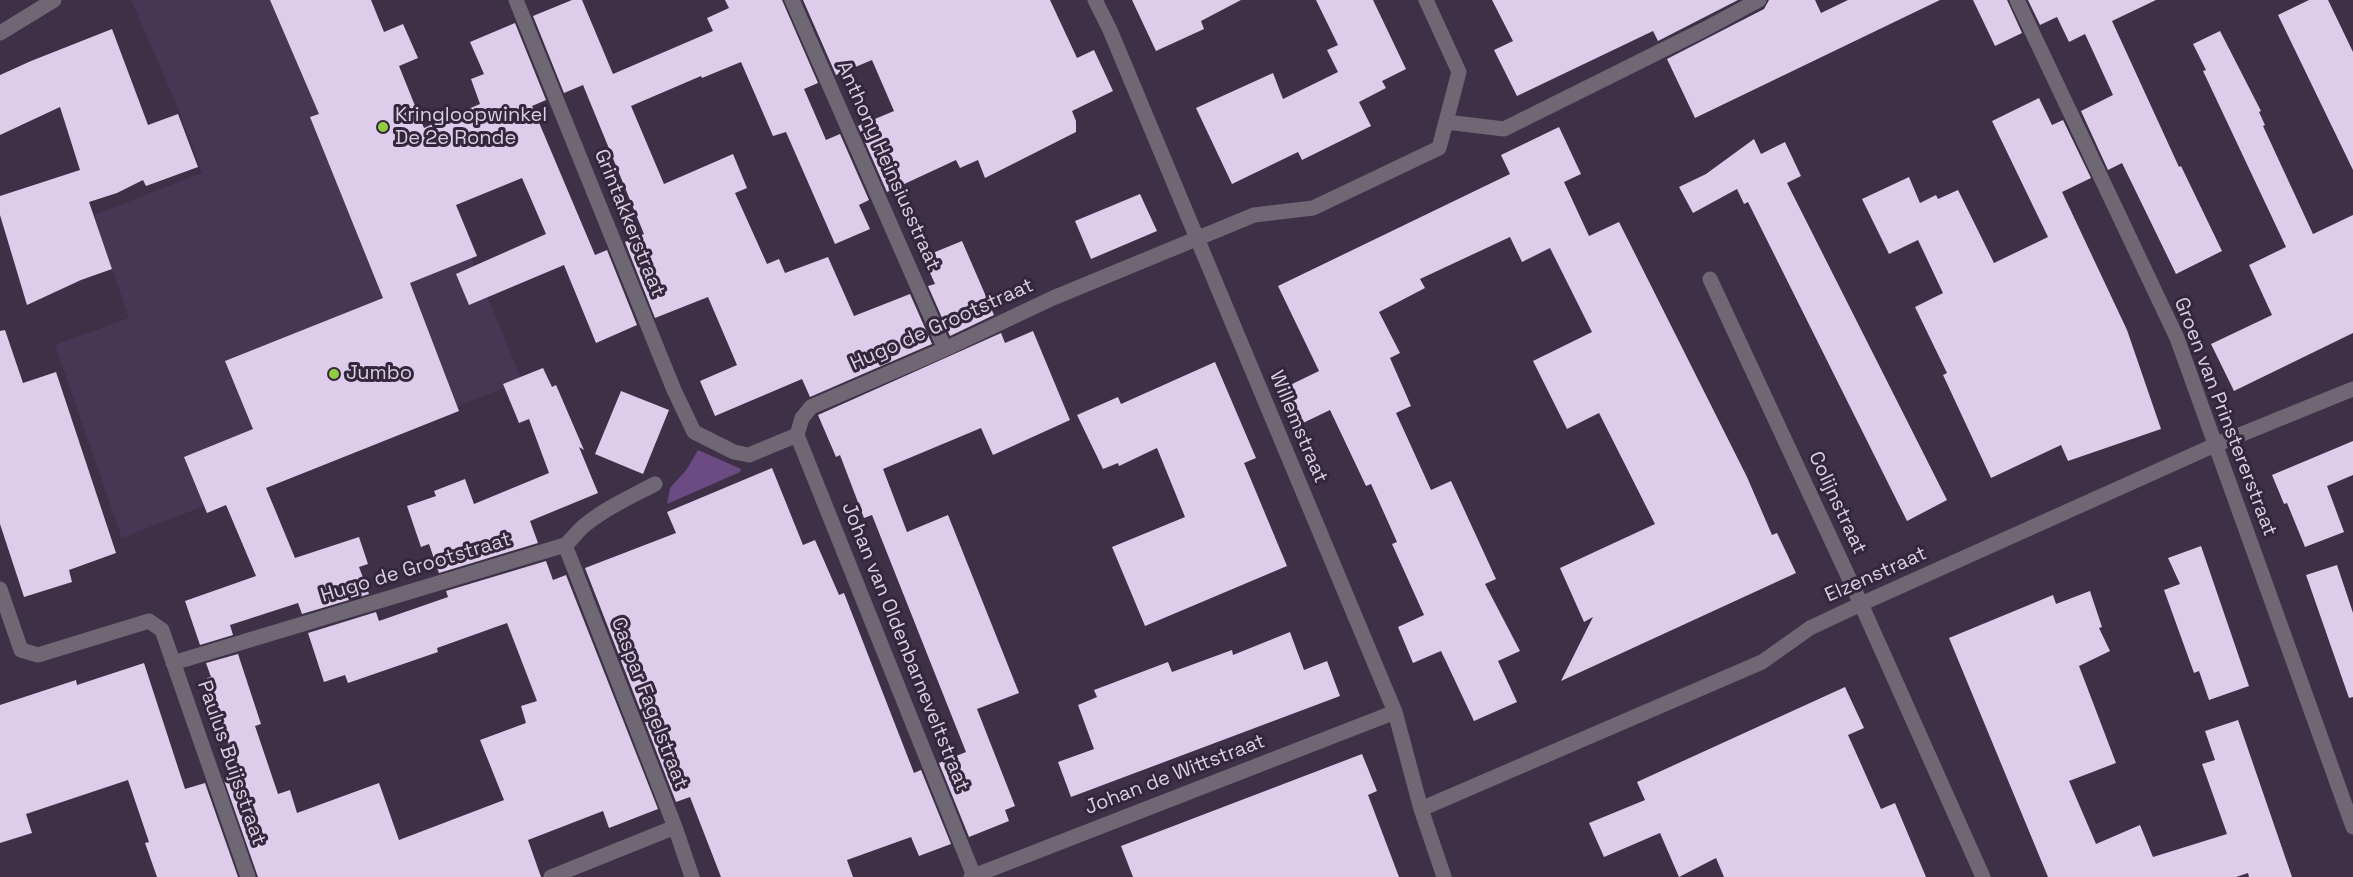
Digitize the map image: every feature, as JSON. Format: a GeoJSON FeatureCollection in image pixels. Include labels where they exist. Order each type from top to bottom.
{"type":"FeatureCollection","features":[{"type":"Feature","properties":{"kind":"street"},"geometry":{"type":"LineString","coordinates":[[0,33],[54,0]]}},
{"type":"Feature","properties":{"kind":"street","name":"Grintakkerstraat"},"geometry":{"type":"LineString","coordinates":[[516,0],[674,390],[694,432],[721,447],[749,455],[797,435]]}},
{"type":"Feature","properties":{"kind":"street","name":"Anthony Heinsiusstraat"},"geometry":{"type":"LineString","coordinates":[[792,0],[945,349]]}},
{"type":"Feature","properties":{"kind":"street","name":"Willemstraat"},"geometry":{"type":"LineString","coordinates":[[1095,0],[1114,40],[1395,712],[1421,809],[1444,877]]}},
{"type":"Feature","properties":{"kind":"street","name":"Hugo de Grootstraat"},"geometry":{"type":"LineString","coordinates":[[797,435],[802,418],[811,406],[945,349],[1053,298],[1254,215],[1313,208],[1439,148],[1459,72],[1426,0]]}},
{"type":"Feature","properties":{"kind":"street"},"geometry":{"type":"LineString","coordinates":[[1446,122],[1503,129],[1759,0]]}},
{"type":"Feature","properties":{"kind":"street","name":"Groen van Prinstererstraat"},"geometry":{"type":"LineString","coordinates":[[2017,0],[2176,338],[2353,827]]}},
{"type":"Feature","properties":{"kind":"street","name":"Colijnstraat"},"geometry":{"type":"LineString","coordinates":[[1710,279],[1862,604],[1983,877]]}},
{"type":"Feature","properties":{"kind":"street","name":"Elzenstraat"},"geometry":{"type":"LineString","coordinates":[[1421,809],[1762,662],[1810,628],[2215,445],[2353,389]]}},
{"type":"Feature","properties":{"kind":"street","name":"Johan van Oldenbarneveltstraat"},"geometry":{"type":"LineString","coordinates":[[797,435],[972,877]]}},
{"type":"Feature","properties":{"kind":"street"},"geometry":{"type":"LineString","coordinates":[[565,546],[574,539],[582,527],[605,509],[654,484]]}},
{"type":"Feature","properties":{"kind":"street","name":"Hugo de Grootstraat"},"geometry":{"type":"LineString","coordinates":[[173,663],[565,546]]}},
{"type":"Feature","properties":{"kind":"street","name":"Caspar Fagelstraat"},"geometry":{"type":"LineString","coordinates":[[565,546],[675,827],[692,877]]}},
{"type":"Feature","properties":{"kind":"street","name":"Paulus Buijsstraat"},"geometry":{"type":"LineString","coordinates":[[0,590],[21,650],[38,655],[149,621],[162,630],[248,877]]}},
{"type":"Feature","properties":{"kind":"street","name":"Johan de Wittstraat"},"geometry":{"type":"LineString","coordinates":[[972,877],[1395,712]]}},
{"type":"Feature","properties":{"kind":"street"},"geometry":{"type":"LineString","coordinates":[[551,877],[675,827]]}},
{"type":"Feature","properties":{"kind":"shaded area"},"geometry":{"type":"Polygon","coordinates":[[[131,0],[366,0],[522,381],[122,538],[55,345],[129,318],[94,215],[202,173],[177,105],[131,0]]]}},
{"type":"Feature","properties":{"kind":"shaded area"},"geometry":{"type":"Polygon","coordinates":[[[698,450],[741,469],[740,472],[667,504],[670,488],[687,469],[698,450]]]}},
{"type":"Feature","properties":{"kind":"building"},"geometry":{"type":"Polygon","coordinates":[[[270,0],[371,0],[384,32],[403,24],[418,58],[399,66],[424,128],[480,104],[471,79],[484,74],[470,42],[515,23],[546,100],[532,106],[595,255],[607,250],[637,325],[596,343],[564,265],[469,305],[456,274],[546,234],[522,178],[456,205],[477,256],[410,283],[459,411],[266,488],[295,558],[359,537],[368,564],[359,567],[369,594],[302,614],[298,603],[230,625],[233,635],[200,645],[185,601],[256,576],[226,505],[207,513],[184,457],[253,429],[225,361],[383,298],[310,117],[319,114],[270,0]]]}},
{"type":"Feature","properties":{"kind":"building"},"geometry":{"type":"Polygon","coordinates":[[[572,0],[582,0],[613,74],[713,31],[707,18],[729,8],[725,0],[782,0],[818,83],[804,89],[826,140],[840,134],[869,200],[859,205],[870,229],[835,244],[786,132],[773,136],[741,62],[702,78],[701,76],[631,106],[664,184],[733,154],[747,188],[735,193],[767,264],[779,259],[785,273],[828,257],[854,316],[910,294],[932,344],[810,397],[802,379],[715,416],[700,381],[737,365],[708,297],[655,318],[625,242],[644,234],[583,85],[564,93],[533,16],[572,0]]]}},
{"type":"Feature","properties":{"kind":"building"},"geometry":{"type":"Polygon","coordinates":[[[803,0],[1050,0],[1077,58],[1094,50],[1113,91],[1072,111],[1076,121],[1076,132],[985,178],[978,160],[960,168],[956,160],[887,192],[858,126],[894,111],[872,60],[836,75],[803,0]]]}},
{"type":"Feature","properties":{"kind":"building"},"geometry":{"type":"Polygon","coordinates":[[[1132,0],[1241,0],[1201,21],[1204,29],[1156,51],[1132,0]]]}},
{"type":"Feature","properties":{"kind":"building"},"geometry":{"type":"Polygon","coordinates":[[[1316,0],[1373,0],[1406,69],[1382,81],[1386,88],[1359,102],[1371,126],[1302,160],[1298,152],[1232,184],[1196,108],[1273,73],[1283,99],[1338,72],[1327,50],[1338,45],[1316,0]]]}},
{"type":"Feature","properties":{"kind":"building"},"geometry":{"type":"Polygon","coordinates":[[[1492,0],[1738,0],[1658,41],[1653,31],[1517,96],[1494,50],[1513,41],[1492,0]]]}},
{"type":"Feature","properties":{"kind":"building"},"geometry":{"type":"Polygon","coordinates":[[[1769,0],[1815,0],[1821,13],[1848,0],[1940,0],[1695,118],[1667,59],[1764,9],[1769,0]]]}},
{"type":"Feature","properties":{"kind":"building"},"geometry":{"type":"Polygon","coordinates":[[[1973,0],[2007,0],[2022,33],[1995,46],[1973,0]]]}},
{"type":"Feature","properties":{"kind":"building"},"geometry":{"type":"Polygon","coordinates":[[[2028,0],[2156,0],[2112,21],[2179,167],[2181,166],[2222,251],[2176,274],[2122,163],[2108,170],[2081,111],[2113,95],[2085,34],[2069,42],[2057,17],[2040,25],[2028,0]]]}},
{"type":"Feature","properties":{"kind":"building"},"geometry":{"type":"Polygon","coordinates":[[[2309,0],[2328,0],[2353,52],[2353,170],[2278,15],[2309,0]]]}},
{"type":"Feature","properties":{"kind":"building"},"geometry":{"type":"Polygon","coordinates":[[[112,29],[148,125],[178,114],[198,167],[146,186],[143,180],[117,193],[89,202],[112,269],[81,280],[27,305],[0,215],[0,196],[80,170],[60,107],[0,135],[0,75],[112,29]]]}},
{"type":"Feature","properties":{"kind":"building"},"geometry":{"type":"Polygon","coordinates":[[[2220,31],[2261,111],[2259,112],[2265,125],[2263,126],[2313,234],[2353,215],[2353,333],[2234,391],[2211,344],[2272,315],[2249,265],[2286,247],[2203,71],[2206,70],[2193,44],[2220,31]]]}},
{"type":"Feature","properties":{"kind":"building"},"geometry":{"type":"Polygon","coordinates":[[[2039,98],[2052,125],[2063,120],[2091,178],[2062,192],[2127,330],[2161,429],[2068,461],[2061,445],[1991,478],[1943,375],[1947,373],[1915,307],[1943,293],[1918,240],[1889,254],[1862,199],[1909,177],[1920,203],[1936,195],[1938,199],[1958,190],[1994,263],[2048,237],[1992,121],[2039,98]]]}},
{"type":"Feature","properties":{"kind":"building"},"geometry":{"type":"Polygon","coordinates":[[[1559,127],[1581,174],[1564,182],[1589,236],[1619,222],[1747,477],[1772,535],[1777,533],[1796,573],[1561,681],[1593,617],[1584,622],[1560,568],[1655,524],[1599,413],[1567,429],[1533,361],[1592,332],[1550,248],[1522,262],[1510,237],[1420,279],[1425,288],[1379,312],[1400,353],[1390,358],[1411,406],[1396,413],[1431,490],[1451,481],[1496,579],[1485,584],[1520,651],[1498,661],[1517,702],[1474,721],[1441,651],[1413,663],[1398,627],[1424,615],[1392,544],[1397,542],[1371,484],[1366,486],[1330,410],[1303,423],[1286,387],[1319,371],[1278,286],[1510,174],[1501,155],[1559,127]]]}},
{"type":"Feature","properties":{"kind":"building"},"geometry":{"type":"Polygon","coordinates":[[[1754,139],[1761,154],[1785,142],[1801,176],[1787,183],[1947,500],[1907,521],[1748,202],[1744,204],[1737,189],[1693,213],[1679,187],[1706,174],[1754,139]]]}},
{"type":"Feature","properties":{"kind":"building"},"geometry":{"type":"Polygon","coordinates":[[[1140,194],[1157,231],[1091,259],[1075,221],[1140,194]]]}},
{"type":"Feature","properties":{"kind":"building"},"geometry":{"type":"Polygon","coordinates":[[[962,241],[994,315],[950,336],[928,286],[935,284],[923,257],[962,241]]]}},
{"type":"Feature","properties":{"kind":"building"},"geometry":{"type":"Polygon","coordinates":[[[5,330],[23,383],[56,372],[116,553],[69,570],[72,582],[24,597],[0,524],[0,331],[5,330]]]}},
{"type":"Feature","properties":{"kind":"building"},"geometry":{"type":"Polygon","coordinates":[[[1033,331],[1070,420],[993,455],[981,428],[883,469],[907,532],[948,515],[1019,693],[977,709],[1015,806],[1005,810],[1009,821],[969,837],[939,763],[966,752],[872,515],[864,518],[840,455],[836,457],[818,415],[1001,333],[1005,343],[1033,331]]]}},
{"type":"Feature","properties":{"kind":"building"},"geometry":{"type":"Polygon","coordinates":[[[1215,362],[1256,458],[1244,463],[1287,566],[1145,626],[1112,547],[1185,517],[1157,448],[1119,466],[1118,463],[1103,469],[1077,415],[1118,397],[1121,404],[1215,362]]]}},
{"type":"Feature","properties":{"kind":"building"},"geometry":{"type":"Polygon","coordinates":[[[543,368],[552,387],[556,385],[584,450],[579,447],[598,493],[530,521],[538,543],[439,573],[429,544],[421,547],[407,506],[436,496],[434,491],[465,479],[474,504],[549,473],[529,419],[519,423],[503,384],[543,368]]]}},
{"type":"Feature","properties":{"kind":"building"},"geometry":{"type":"Polygon","coordinates":[[[621,391],[669,410],[643,474],[595,454],[621,391]]]}},
{"type":"Feature","properties":{"kind":"building"},"geometry":{"type":"Polygon","coordinates":[[[2353,441],[2353,475],[2327,486],[2344,532],[2305,547],[2287,503],[2284,504],[2272,475],[2353,441]]]}},
{"type":"Feature","properties":{"kind":"building"},"geometry":{"type":"Polygon","coordinates":[[[772,468],[803,545],[815,540],[839,595],[844,593],[914,773],[921,770],[951,844],[919,856],[911,837],[847,860],[853,877],[721,877],[690,797],[676,802],[585,568],[676,533],[667,512],[772,468]]]}},
{"type":"Feature","properties":{"kind":"building"},"geometry":{"type":"Polygon","coordinates":[[[2201,546],[2249,686],[2209,700],[2199,671],[2194,673],[2164,590],[2180,584],[2168,558],[2201,546]]]}},
{"type":"Feature","properties":{"kind":"building"},"geometry":{"type":"Polygon","coordinates":[[[546,561],[553,580],[566,575],[658,809],[609,828],[603,811],[528,840],[541,877],[258,877],[223,777],[238,772],[207,678],[211,677],[206,663],[238,654],[261,724],[255,726],[278,794],[290,790],[297,813],[379,783],[399,840],[504,800],[480,740],[526,723],[521,706],[537,701],[507,623],[437,648],[438,652],[348,683],[345,675],[324,682],[308,633],[376,612],[379,621],[448,597],[446,591],[546,561]]]}},
{"type":"Feature","properties":{"kind":"building"},"geometry":{"type":"Polygon","coordinates":[[[2337,565],[2353,613],[2353,697],[2349,698],[2306,575],[2337,565]]]}},
{"type":"Feature","properties":{"kind":"building"},"geometry":{"type":"Polygon","coordinates":[[[2090,591],[2102,627],[2099,628],[2110,651],[2079,666],[2116,763],[2069,781],[2096,844],[2140,825],[2153,857],[2227,834],[2202,764],[2215,760],[2205,731],[2238,720],[2292,877],[2249,877],[2248,873],[2236,877],[2048,877],[1949,638],[2053,595],[2056,604],[2090,591]]]}},
{"type":"Feature","properties":{"kind":"building"},"geometry":{"type":"Polygon","coordinates":[[[1290,632],[1304,670],[1327,661],[1340,696],[1071,797],[1058,762],[1094,749],[1078,705],[1097,697],[1094,690],[1168,662],[1172,672],[1232,650],[1233,655],[1290,632]]]}},
{"type":"Feature","properties":{"kind":"building"},"geometry":{"type":"Polygon","coordinates":[[[144,663],[185,789],[205,783],[238,877],[157,877],[145,843],[149,842],[128,780],[26,814],[32,833],[0,843],[0,705],[76,680],[77,685],[144,663]]]}},
{"type":"Feature","properties":{"kind":"building"},"geometry":{"type":"Polygon","coordinates":[[[1845,687],[1864,728],[1848,735],[1881,809],[1895,803],[1926,877],[1724,877],[1716,858],[1679,877],[1660,833],[1604,857],[1589,823],[1645,800],[1637,782],[1845,687]]]}},
{"type":"Feature","properties":{"kind":"building"},"geometry":{"type":"Polygon","coordinates":[[[1362,754],[1377,791],[1368,795],[1399,877],[1133,877],[1121,846],[1362,754]]]}},
{"type":"Feature","properties":{"kind":"place","name":"Kringloopwinkel De 2e Ronde"},"geometry":{"type":"Point","coordinates":[383,127]}},
{"type":"Feature","properties":{"kind":"place","name":"Jumbo"},"geometry":{"type":"Point","coordinates":[334,374]}}]}
